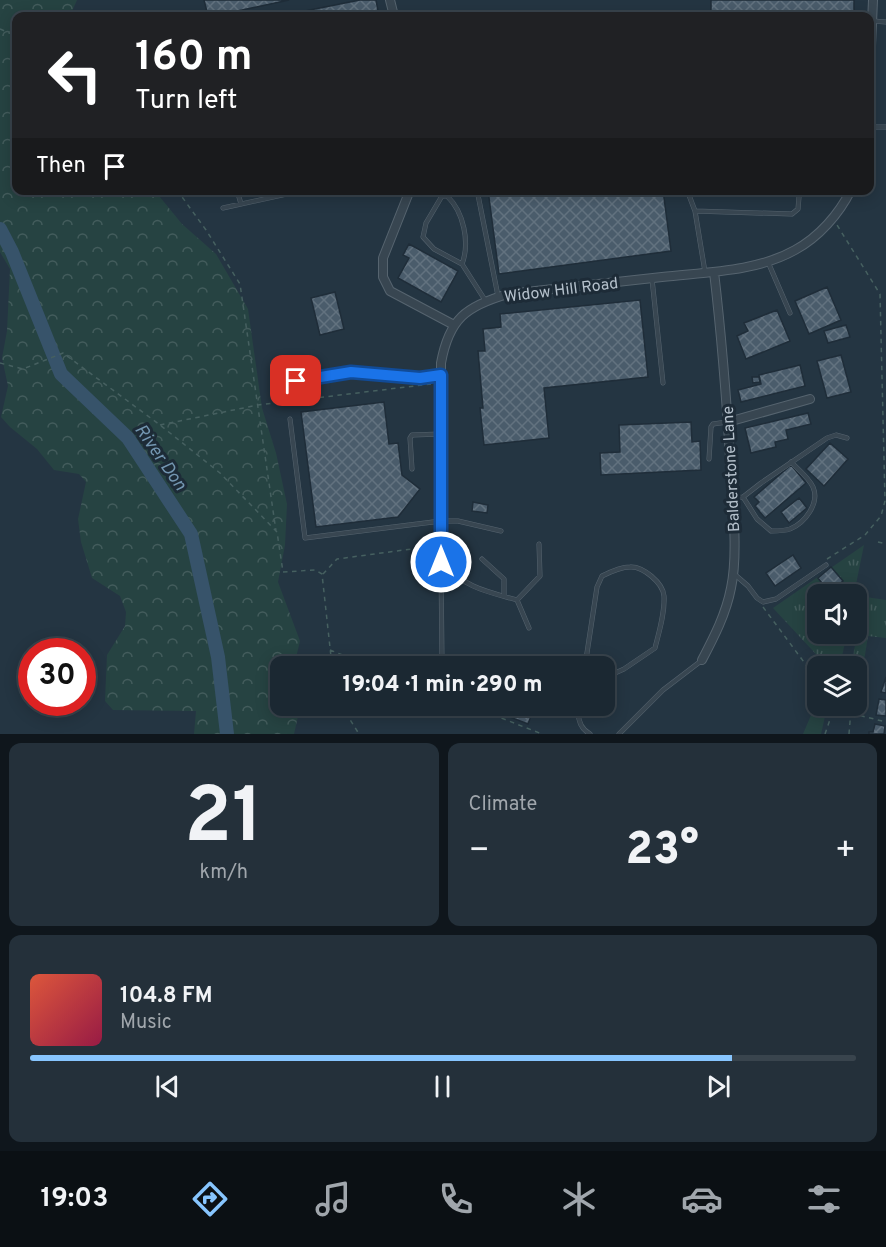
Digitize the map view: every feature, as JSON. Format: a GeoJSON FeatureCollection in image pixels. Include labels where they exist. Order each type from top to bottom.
{"type":"FeatureCollection","features":[{"type":"Feature","properties":{"kind":"street"},"geometry":{"type":"LineString","coordinates":[[408,195],[383,258],[383,278],[390,291],[454,325]]}},
{"type":"Feature","properties":{"kind":"street","name":"Widow Hill Road"},"geometry":{"type":"LineString","coordinates":[[441,562],[441,363],[445,341],[454,325],[468,311],[485,300],[508,294],[710,272],[760,264],[796,249],[823,229],[848,195]]}},
{"type":"Feature","properties":{"kind":"street","name":"Balderstone Lane"},"geometry":{"type":"LineString","coordinates":[[702,660],[717,633],[727,603],[733,573],[733,498],[728,422],[710,272]]}},
{"type":"Feature","properties":{"kind":"street"},"geometry":{"type":"LineString","coordinates":[[728,422],[810,399]]}},
{"type":"Feature","properties":{"kind":"lane"},"geometry":{"type":"LineString","coordinates":[[238,195],[241,204]]}},
{"type":"Feature","properties":{"kind":"lane"},"geometry":{"type":"LineString","coordinates":[[223,208],[282,195]]}},
{"type":"Feature","properties":{"kind":"lane"},"geometry":{"type":"LineString","coordinates":[[478,195],[498,296]]}},
{"type":"Feature","properties":{"kind":"lane"},"geometry":{"type":"LineString","coordinates":[[689,195],[710,272]]}},
{"type":"Feature","properties":{"kind":"lane"},"geometry":{"type":"LineString","coordinates":[[462,264],[467,251],[461,222],[454,202],[447,196],[442,196],[426,223],[423,237],[434,249],[462,264],[485,300]]}},
{"type":"Feature","properties":{"kind":"lane"},"geometry":{"type":"LineString","coordinates":[[695,211],[792,214],[798,208],[799,198]]}},
{"type":"Feature","properties":{"kind":"lane"},"geometry":{"type":"LineString","coordinates":[[768,261],[790,313]]}},
{"type":"Feature","properties":{"kind":"lane"},"geometry":{"type":"LineString","coordinates":[[652,278],[663,382]]}},
{"type":"Feature","properties":{"kind":"lane"},"geometry":{"type":"LineString","coordinates":[[277,384],[351,372],[441,379]]}},
{"type":"Feature","properties":{"kind":"lane"},"geometry":{"type":"LineString","coordinates":[[290,419],[305,538],[441,520],[458,521],[501,531]]}},
{"type":"Feature","properties":{"kind":"lane"},"geometry":{"type":"LineString","coordinates":[[709,459],[711,427],[713,424],[728,422]]}},
{"type":"Feature","properties":{"kind":"lane"},"geometry":{"type":"LineString","coordinates":[[412,469],[410,438],[412,435],[441,434]]}},
{"type":"Feature","properties":{"kind":"lane"},"geometry":{"type":"LineString","coordinates":[[733,498],[743,497],[827,438],[836,435],[847,438]]}},
{"type":"Feature","properties":{"kind":"lane"},"geometry":{"type":"LineString","coordinates":[[743,497],[758,519],[771,531],[792,528],[807,515],[814,505],[815,495],[811,483],[791,462]]}},
{"type":"Feature","properties":{"kind":"lane"},"geometry":{"type":"LineString","coordinates":[[517,600],[540,576],[539,544]]}},
{"type":"Feature","properties":{"kind":"lane"},"geometry":{"type":"LineString","coordinates":[[482,559],[504,579],[504,596]]}},
{"type":"Feature","properties":{"kind":"lane"},"geometry":{"type":"LineString","coordinates":[[441,562],[455,577],[475,588],[517,600],[529,628]]}},
{"type":"Feature","properties":{"kind":"lane"},"geometry":{"type":"LineString","coordinates":[[441,562],[442,656]]}},
{"type":"Feature","properties":{"kind":"lane"},"geometry":{"type":"LineString","coordinates":[[733,573],[748,586],[757,598],[764,602],[776,599],[826,565]]}},
{"type":"Feature","properties":{"kind":"lane"},"geometry":{"type":"LineString","coordinates":[[587,656],[597,587],[602,576],[630,566],[640,569],[660,586],[664,593],[664,607],[655,648],[615,673]]}},
{"type":"Feature","properties":{"kind":"lane"},"geometry":{"type":"LineString","coordinates":[[619,734],[663,690],[702,660]]}},
{"type":"Feature","properties":{"kind":"lane"},"geometry":{"type":"LineString","coordinates":[[580,716],[580,724],[585,732],[590,734]]}},
{"type":"Feature","properties":{"kind":"path"},"geometry":{"type":"LineString","coordinates":[[181,195],[240,284],[283,572],[315,570],[322,574]]}},
{"type":"Feature","properties":{"kind":"path"},"geometry":{"type":"LineString","coordinates":[[832,218],[880,294],[886,501],[881,516]]}},
{"type":"Feature","properties":{"kind":"path"},"geometry":{"type":"LineString","coordinates":[[0,363],[23,369],[63,353],[220,473],[277,532]]}},
{"type":"Feature","properties":{"kind":"path"},"geometry":{"type":"LineString","coordinates":[[160,425],[258,405],[441,379]]}},
{"type":"Feature","properties":{"kind":"path"},"geometry":{"type":"LineString","coordinates":[[878,542],[886,544]]}},
{"type":"Feature","properties":{"kind":"path"},"geometry":{"type":"LineString","coordinates":[[330,656],[322,574],[336,559],[441,545]]}},
{"type":"Feature","properties":{"kind":"path"},"geometry":{"type":"LineString","coordinates":[[757,598],[807,666]]}},
{"type":"Feature","properties":{"kind":"path"},"geometry":{"type":"LineString","coordinates":[[329,650],[344,656]]}},
{"type":"Feature","properties":{"kind":"path"},"geometry":{"type":"LineString","coordinates":[[348,716],[359,734]]}},
{"type":"Feature","properties":{"kind":"path"},"geometry":{"type":"LineString","coordinates":[[496,716],[542,734]]}},
{"type":"Feature","properties":{"kind":"path"},"geometry":{"type":"LineString","coordinates":[[825,734],[830,716]]}},
{"type":"Feature","properties":{"kind":"path"},"geometry":{"type":"LineString","coordinates":[[849,734],[850,716]]}},
{"type":"Feature","properties":{"kind":"path"},"geometry":{"type":"LineString","coordinates":[[862,716],[886,722]]}},
{"type":"Feature","properties":{"kind":"green space"},"geometry":{"type":"Polygon","coordinates":[[[0,0],[77,0],[72,12],[12,12],[12,195],[158,195],[182,224],[216,254],[248,309],[262,408],[276,453],[287,504],[285,545],[278,582],[300,641],[296,656],[270,656],[270,716],[298,716],[294,734],[194,734],[196,711],[113,710],[105,701],[107,655],[125,626],[126,612],[120,596],[92,578],[81,542],[78,519],[86,482],[79,474],[54,470],[37,449],[1,417],[8,386],[2,358],[7,331],[10,269],[0,252],[0,0]]]}},
{"type":"Feature","properties":{"kind":"green space"},"geometry":{"type":"Polygon","coordinates":[[[864,545],[856,584],[808,584],[864,545]]]}},
{"type":"Feature","properties":{"kind":"green space"},"geometry":{"type":"Polygon","coordinates":[[[807,584],[807,644],[845,644],[842,656],[818,656],[773,608],[807,584]]]}},
{"type":"Feature","properties":{"kind":"green space"},"geometry":{"type":"Polygon","coordinates":[[[867,597],[886,600],[886,638],[868,636],[867,642],[867,597]]]}},
{"type":"Feature","properties":{"kind":"green space"},"geometry":{"type":"Polygon","coordinates":[[[855,644],[867,644],[865,656],[854,656],[855,644]]]}},
{"type":"Feature","properties":{"kind":"green space"},"geometry":{"type":"Polygon","coordinates":[[[811,716],[825,716],[821,734],[803,734],[811,716]]]}},
{"type":"Feature","properties":{"kind":"building"},"geometry":{"type":"Polygon","coordinates":[[[204,0],[289,0],[233,12],[207,12],[204,0]]]}},
{"type":"Feature","properties":{"kind":"building"},"geometry":{"type":"Polygon","coordinates":[[[360,0],[376,0],[378,12],[300,12],[360,0]]]}},
{"type":"Feature","properties":{"kind":"building"},"geometry":{"type":"Polygon","coordinates":[[[711,0],[854,0],[854,12],[711,12],[711,0]]]}},
{"type":"Feature","properties":{"kind":"building"},"geometry":{"type":"Polygon","coordinates":[[[489,195],[664,195],[671,251],[499,274],[489,195]]]}},
{"type":"Feature","properties":{"kind":"building"},"geometry":{"type":"Polygon","coordinates":[[[409,244],[458,271],[441,302],[398,278],[409,258],[403,255],[409,244]]]}},
{"type":"Feature","properties":{"kind":"building"},"geometry":{"type":"Polygon","coordinates":[[[827,287],[841,320],[809,334],[795,301],[827,287]]]}},
{"type":"Feature","properties":{"kind":"building"},"geometry":{"type":"Polygon","coordinates":[[[335,292],[344,329],[320,335],[311,298],[335,292]]]}},
{"type":"Feature","properties":{"kind":"building"},"geometry":{"type":"Polygon","coordinates":[[[640,300],[648,377],[544,388],[549,438],[484,445],[478,351],[485,351],[483,329],[501,327],[500,314],[640,300]]]}},
{"type":"Feature","properties":{"kind":"building"},"geometry":{"type":"Polygon","coordinates":[[[777,310],[790,341],[746,359],[737,336],[748,331],[744,323],[777,310]]]}},
{"type":"Feature","properties":{"kind":"building"},"geometry":{"type":"Polygon","coordinates":[[[846,325],[850,337],[828,343],[824,331],[846,325]]]}},
{"type":"Feature","properties":{"kind":"building"},"geometry":{"type":"Polygon","coordinates":[[[841,355],[851,392],[827,398],[817,361],[841,355]]]}},
{"type":"Feature","properties":{"kind":"building"},"geometry":{"type":"Polygon","coordinates":[[[800,365],[805,386],[741,402],[738,390],[761,384],[759,375],[800,365]]]}},
{"type":"Feature","properties":{"kind":"building"},"geometry":{"type":"Polygon","coordinates":[[[752,377],[759,377],[760,382],[753,383],[752,377]]]}},
{"type":"Feature","properties":{"kind":"building"},"geometry":{"type":"Polygon","coordinates":[[[384,402],[389,444],[398,443],[402,475],[420,489],[398,517],[316,527],[301,412],[384,402]]]}},
{"type":"Feature","properties":{"kind":"building"},"geometry":{"type":"Polygon","coordinates":[[[808,413],[811,424],[786,430],[788,439],[775,442],[776,447],[751,453],[745,428],[808,413]]]}},
{"type":"Feature","properties":{"kind":"building"},"geometry":{"type":"Polygon","coordinates":[[[691,422],[692,442],[700,441],[701,470],[601,475],[600,453],[620,452],[619,425],[691,422]]]}},
{"type":"Feature","properties":{"kind":"building"},"geometry":{"type":"Polygon","coordinates":[[[830,443],[848,459],[824,486],[806,469],[830,443]]]}},
{"type":"Feature","properties":{"kind":"building"},"geometry":{"type":"Polygon","coordinates":[[[791,465],[806,483],[765,518],[755,506],[759,502],[754,497],[791,465]]]}},
{"type":"Feature","properties":{"kind":"building"},"geometry":{"type":"Polygon","coordinates":[[[799,498],[807,508],[789,523],[781,512],[799,498]]]}},
{"type":"Feature","properties":{"kind":"building"},"geometry":{"type":"Polygon","coordinates":[[[473,502],[488,505],[487,513],[472,511],[473,502]]]}},
{"type":"Feature","properties":{"kind":"building"},"geometry":{"type":"Polygon","coordinates":[[[793,555],[801,568],[775,586],[766,573],[793,555]]]}},
{"type":"Feature","properties":{"kind":"building"},"geometry":{"type":"Polygon","coordinates":[[[831,567],[843,581],[839,584],[823,584],[818,578],[831,567]]]}},
{"type":"Feature","properties":{"kind":"building"},"geometry":{"type":"Polygon","coordinates":[[[886,677],[886,693],[881,692],[886,677]]]}},
{"type":"Feature","properties":{"kind":"building"},"geometry":{"type":"Polygon","coordinates":[[[879,699],[886,700],[886,716],[876,715],[879,699]]]}},
{"type":"Feature","properties":{"kind":"building"},"geometry":{"type":"Polygon","coordinates":[[[507,716],[531,716],[528,724],[507,716]]]}},
{"type":"Feature","properties":{"kind":"building"},"geometry":{"type":"Polygon","coordinates":[[[875,724],[885,726],[884,734],[869,734],[873,732],[875,724]]]}},
{"type":"Feature","properties":{"kind":"waterway","name":"River Don"},"geometry":{"type":"LineString","coordinates":[[0,229],[12,252],[61,374],[128,438],[191,534],[218,657],[227,734]]}},
{"type":"Feature","properties":{"kind":"route"},"geometry":{"type":"LineString","coordinates":[[296,381],[351,372],[420,378],[441,375],[441,562]]}}]}
